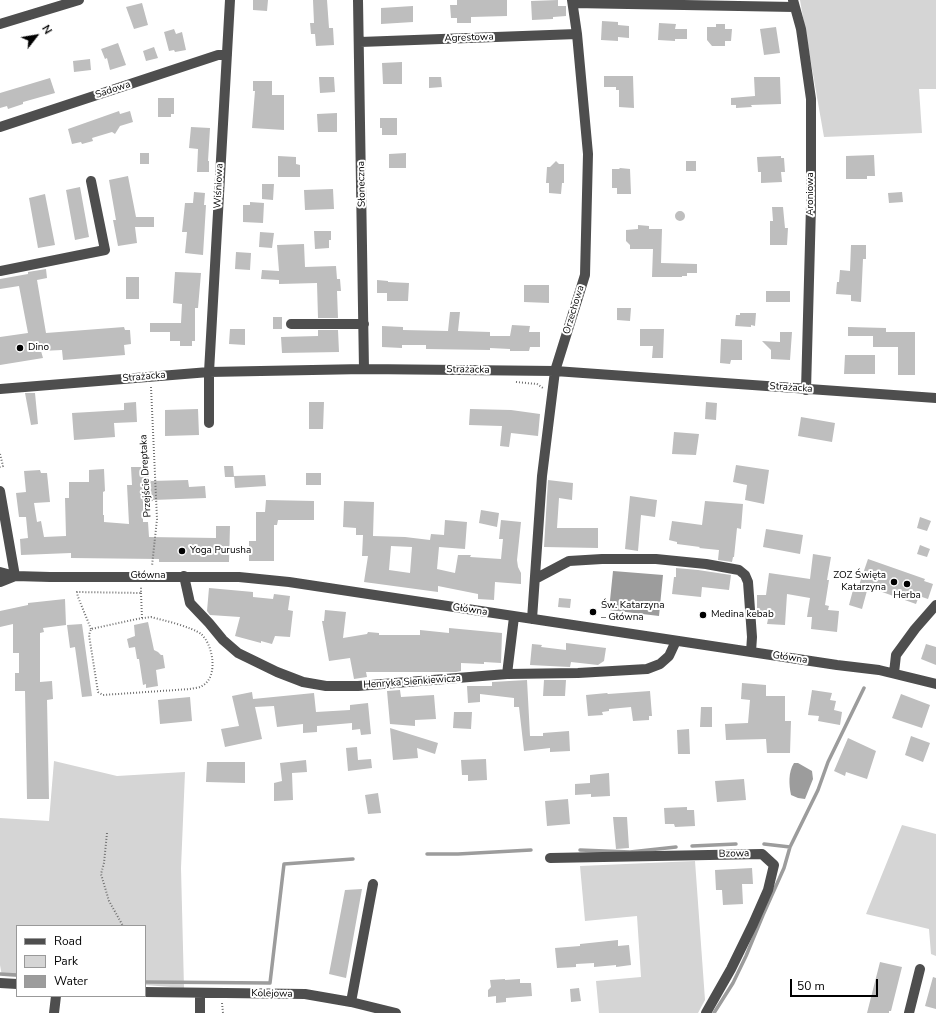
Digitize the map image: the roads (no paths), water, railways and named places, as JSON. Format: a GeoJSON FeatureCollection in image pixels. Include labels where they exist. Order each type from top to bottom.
{"type":"FeatureCollection","features":[{"type":"Feature","properties":{"kind":"street"},"geometry":{"type":"LineString","coordinates":[[0,24],[79,0]]}},
{"type":"Feature","properties":{"kind":"street","name":"Wiśniowa"},"geometry":{"type":"LineString","coordinates":[[209,422],[209,372],[230,0]]}},
{"type":"Feature","properties":{"kind":"street","name":"Słoneczna"},"geometry":{"type":"LineString","coordinates":[[358,0],[360,42],[364,369]]}},
{"type":"Feature","properties":{"kind":"street"},"geometry":{"type":"LineString","coordinates":[[573,2],[793,3]]}},
{"type":"Feature","properties":{"kind":"street","name":"Orzechowa"},"geometry":{"type":"LineString","coordinates":[[532,619],[542,476],[555,371],[585,275],[588,154],[573,2]]}},
{"type":"Feature","properties":{"kind":"street","name":"Aroniowa"},"geometry":{"type":"LineString","coordinates":[[793,3],[801,29],[811,99],[811,206],[806,390]]}},
{"type":"Feature","properties":{"kind":"street","name":"Agrestowa"},"geometry":{"type":"LineString","coordinates":[[360,42],[577,34]]}},
{"type":"Feature","properties":{"kind":"street","name":"Sadowa"},"geometry":{"type":"LineString","coordinates":[[0,126],[218,55],[227,55]]}},
{"type":"Feature","properties":{"kind":"street"},"geometry":{"type":"LineString","coordinates":[[0,271],[105,250],[91,181]]}},
{"type":"Feature","properties":{"kind":"street"},"geometry":{"type":"LineString","coordinates":[[291,324],[364,324]]}},
{"type":"Feature","properties":{"kind":"street","name":"Strażacka"},"geometry":{"type":"LineString","coordinates":[[0,388],[209,372],[364,369],[555,371],[806,390],[936,398]]}},
{"type":"Feature","properties":{"kind":"street"},"geometry":{"type":"LineString","coordinates":[[0,492],[15,576],[0,582]]}},
{"type":"Feature","properties":{"kind":"street"},"geometry":{"type":"LineString","coordinates":[[535,579],[569,561],[602,559],[656,559],[706,564],[739,570],[745,575],[748,582],[752,637],[751,652]]}},
{"type":"Feature","properties":{"kind":"street","name":"Główna"},"geometry":{"type":"LineString","coordinates":[[0,572],[15,576],[240,577],[289,582],[894,673],[936,684]]}},
{"type":"Feature","properties":{"kind":"street","name":"Henryka Sienkiewicza"},"geometry":{"type":"LineString","coordinates":[[184,576],[190,604],[209,622],[223,640],[238,653],[277,672],[303,682],[326,686],[358,686],[507,674],[578,673],[647,669],[660,664],[669,656],[676,641]]}},
{"type":"Feature","properties":{"kind":"street"},"geometry":{"type":"LineString","coordinates":[[894,673],[896,655],[914,629],[936,605]]}},
{"type":"Feature","properties":{"kind":"street"},"geometry":{"type":"LineString","coordinates":[[507,674],[514,617]]}},
{"type":"Feature","properties":{"kind":"street","name":"Bzowa"},"geometry":{"type":"LineString","coordinates":[[550,858],[762,854],[768,859],[774,865],[768,890],[731,969],[706,1013]]}},
{"type":"Feature","properties":{"kind":"street"},"geometry":{"type":"LineString","coordinates":[[351,1002],[373,884]]}},
{"type":"Feature","properties":{"kind":"street"},"geometry":{"type":"LineString","coordinates":[[909,1013],[920,969]]}},
{"type":"Feature","properties":{"kind":"street"},"geometry":{"type":"LineString","coordinates":[[0,983],[16,984]]}},
{"type":"Feature","properties":{"kind":"street","name":"Kolejowa"},"geometry":{"type":"LineString","coordinates":[[146,992],[200,994],[305,994],[351,1002],[396,1013]]}},
{"type":"Feature","properties":{"kind":"street"},"geometry":{"type":"LineString","coordinates":[[200,994],[200,1013]]}},
{"type":"Feature","properties":{"kind":"street"},"geometry":{"type":"LineString","coordinates":[[54,1013],[56,997]]}},
{"type":"Feature","properties":{"kind":"water"},"geometry":{"type":"Polygon","coordinates":[[[613,571],[663,575],[659,616],[609,610],[613,571]]]}},
{"type":"Feature","properties":{"kind":"water"},"geometry":{"type":"Polygon","coordinates":[[[794,763],[798,763],[812,771],[813,779],[805,799],[791,795],[789,783],[790,774],[794,763]]]}},
{"type":"Feature","properties":{"kind":"waterway"},"geometry":{"type":"LineString","coordinates":[[714,1013],[733,983],[746,956],[784,868],[790,847],[818,790],[828,762],[864,688]]}},
{"type":"Feature","properties":{"kind":"waterway"},"geometry":{"type":"LineString","coordinates":[[692,846],[736,844]]}},
{"type":"Feature","properties":{"kind":"waterway"},"geometry":{"type":"LineString","coordinates":[[764,844],[790,847]]}},
{"type":"Feature","properties":{"kind":"waterway"},"geometry":{"type":"LineString","coordinates":[[580,850],[630,852],[676,847]]}},
{"type":"Feature","properties":{"kind":"waterway"},"geometry":{"type":"LineString","coordinates":[[427,854],[531,850]]}},
{"type":"Feature","properties":{"kind":"waterway"},"geometry":{"type":"LineString","coordinates":[[146,982],[270,983],[284,864],[353,859]]}},
{"type":"Feature","properties":{"kind":"waterway"},"geometry":{"type":"LineString","coordinates":[[0,974],[16,975]]}},
{"type":"Feature","properties":{"kind":"place","name":"Dino"},"geometry":{"type":"Point","coordinates":[20,348]}},
{"type":"Feature","properties":{"kind":"place","name":"Yoga Purusha"},"geometry":{"type":"Point","coordinates":[182,551]}},
{"type":"Feature","properties":{"kind":"place","name":"ZOZ Święta Katarzyna"},"geometry":{"type":"Point","coordinates":[894,582]}},
{"type":"Feature","properties":{"kind":"place","name":"Herba"},"geometry":{"type":"Point","coordinates":[907,584]}},
{"type":"Feature","properties":{"kind":"place","name":"Św. Katarzyna – Główna"},"geometry":{"type":"Point","coordinates":[593,612]}},
{"type":"Feature","properties":{"kind":"place","name":"Medina kebab"},"geometry":{"type":"Point","coordinates":[703,615]}}]}
